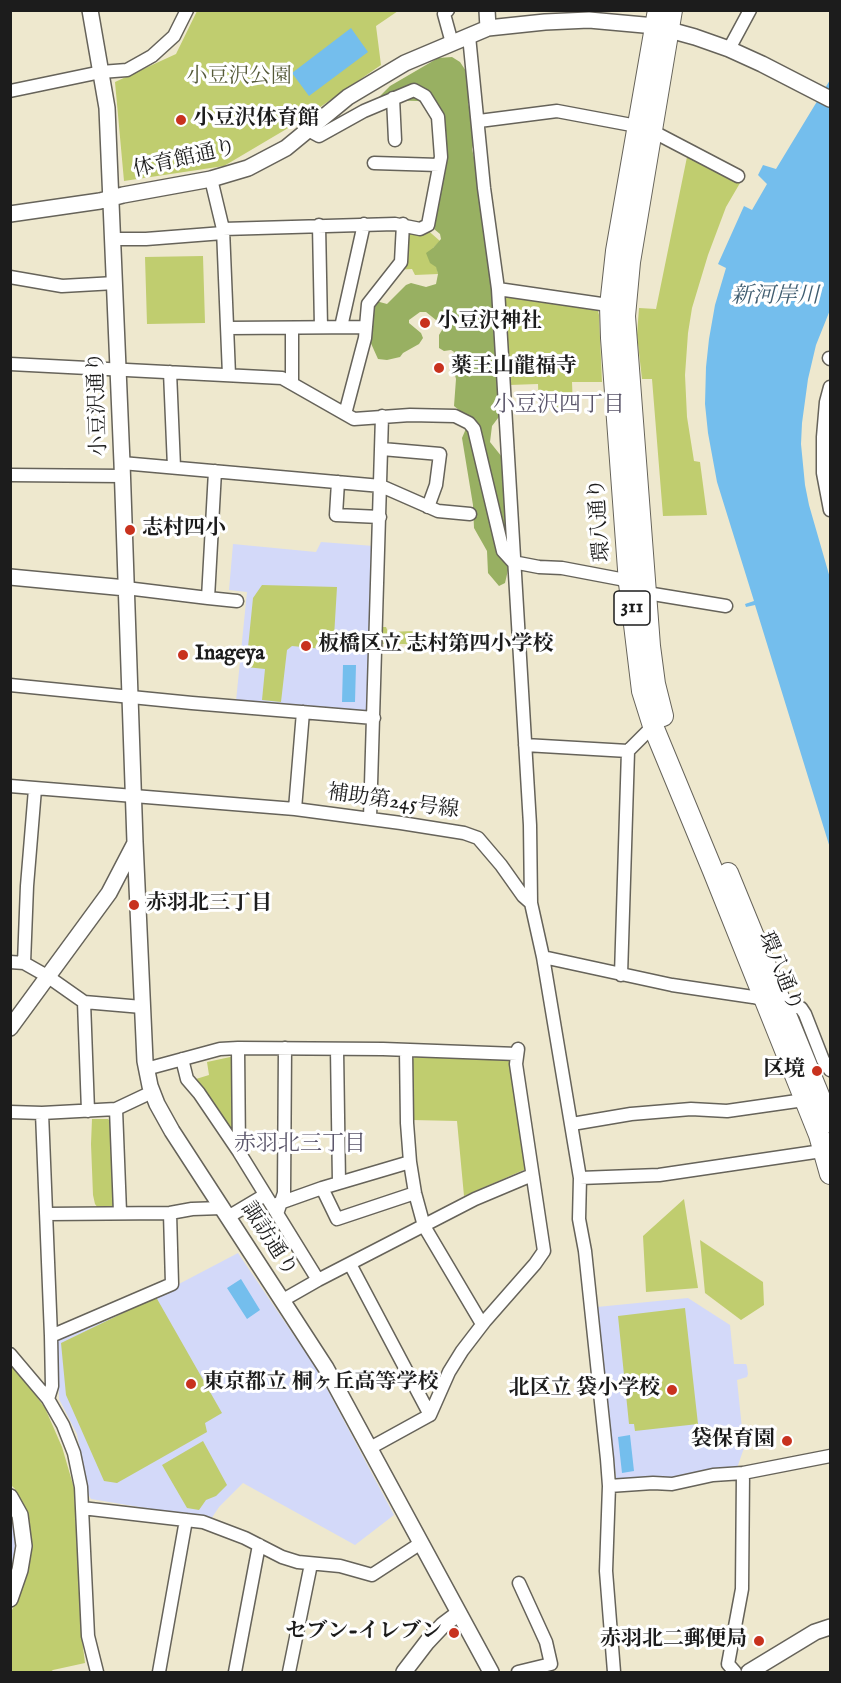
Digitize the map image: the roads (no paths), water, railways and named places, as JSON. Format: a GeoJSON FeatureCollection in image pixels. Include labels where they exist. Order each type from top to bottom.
{"type":"FeatureCollection","features":[{"type":"Feature","properties":{"kind":"main road","name":"環八通り"},"geometry":{"type":"LineString","coordinates":[[663,19],[645,128],[616,251],[618,307],[612,349],[637,587],[642,691],[652,726],[773,1001],[831,1122]]}},
{"type":"Feature","properties":{"kind":"main road","name":"環八通り"},"geometry":{"type":"LineString","coordinates":[[637,587],[655,684],[664,719],[773,1001],[804,1100],[827,1150],[831,1174]]}},
{"type":"Feature","properties":{"kind":"street","name":"小豆沢通り"},"geometry":{"type":"LineString","coordinates":[[90,10],[107,108],[134,796]]}},
{"type":"Feature","properties":{"kind":"street"},"geometry":{"type":"LineString","coordinates":[[10,91],[101,72],[127,70],[152,56],[174,36],[187,10]]}},
{"type":"Feature","properties":{"kind":"street"},"geometry":{"type":"LineString","coordinates":[[448,10],[444,14],[452,43]]}},
{"type":"Feature","properties":{"kind":"street"},"geometry":{"type":"LineString","coordinates":[[488,10],[488,28]]}},
{"type":"Feature","properties":{"kind":"street"},"geometry":{"type":"LineString","coordinates":[[729,49],[750,10]]}},
{"type":"Feature","properties":{"kind":"street","name":"体育館通り"},"geometry":{"type":"LineString","coordinates":[[10,214],[211,179],[248,168],[286,148],[348,98],[405,63],[488,28],[545,22],[663,19],[831,99]]}},
{"type":"Feature","properties":{"kind":"street"},"geometry":{"type":"LineString","coordinates":[[468,36],[484,188],[498,289],[530,825],[531,903]]}},
{"type":"Feature","properties":{"kind":"street"},"geometry":{"type":"LineString","coordinates":[[113,239],[146,239],[319,225],[403,224],[420,229],[428,225],[441,157],[438,117],[425,96],[414,90],[364,111],[319,136],[308,130]]}},
{"type":"Feature","properties":{"kind":"street"},"geometry":{"type":"LineString","coordinates":[[393,98],[395,140]]}},
{"type":"Feature","properties":{"kind":"street"},"geometry":{"type":"LineString","coordinates":[[478,122],[557,111],[645,128],[738,176]]}},
{"type":"Feature","properties":{"kind":"street"},"geometry":{"type":"LineString","coordinates":[[374,163],[439,165]]}},
{"type":"Feature","properties":{"kind":"street"},"geometry":{"type":"LineString","coordinates":[[211,179],[223,231],[229,375]]}},
{"type":"Feature","properties":{"kind":"street"},"geometry":{"type":"LineString","coordinates":[[341,327],[364,224]]}},
{"type":"Feature","properties":{"kind":"street"},"geometry":{"type":"LineString","coordinates":[[345,414],[365,338],[368,304],[401,262],[403,224]]}},
{"type":"Feature","properties":{"kind":"street"},"geometry":{"type":"LineString","coordinates":[[319,225],[321,327]]}},
{"type":"Feature","properties":{"kind":"street"},"geometry":{"type":"LineString","coordinates":[[10,278],[62,286],[115,283]]}},
{"type":"Feature","properties":{"kind":"street"},"geometry":{"type":"LineString","coordinates":[[498,289],[618,307]]}},
{"type":"Feature","properties":{"kind":"street"},"geometry":{"type":"LineString","coordinates":[[228,328],[366,327]]}},
{"type":"Feature","properties":{"kind":"street"},"geometry":{"type":"LineString","coordinates":[[292,328],[292,382]]}},
{"type":"Feature","properties":{"kind":"street"},"geometry":{"type":"LineString","coordinates":[[10,363],[282,378],[354,419],[410,415],[455,416],[469,423],[474,429],[503,551],[513,561],[538,567],[562,567],[620,579],[653,594],[726,606]]}},
{"type":"Feature","properties":{"kind":"street"},"geometry":{"type":"LineString","coordinates":[[170,372],[174,467]]}},
{"type":"Feature","properties":{"kind":"street"},"geometry":{"type":"LineString","coordinates":[[831,387],[826,402],[823,437],[824,473],[831,510]]}},
{"type":"Feature","properties":{"kind":"street"},"geometry":{"type":"LineString","coordinates":[[370,818],[382,416]]}},
{"type":"Feature","properties":{"kind":"street"},"geometry":{"type":"LineString","coordinates":[[382,449],[440,454],[436,485],[428,507]]}},
{"type":"Feature","properties":{"kind":"street"},"geometry":{"type":"LineString","coordinates":[[10,475],[174,467],[381,486],[438,511],[470,514]]}},
{"type":"Feature","properties":{"kind":"street"},"geometry":{"type":"LineString","coordinates":[[208,598],[215,471]]}},
{"type":"Feature","properties":{"kind":"street"},"geometry":{"type":"LineString","coordinates":[[338,483],[336,515],[380,516]]}},
{"type":"Feature","properties":{"kind":"street"},"geometry":{"type":"LineString","coordinates":[[10,577],[237,601]]}},
{"type":"Feature","properties":{"kind":"street"},"geometry":{"type":"LineString","coordinates":[[10,685],[374,718]]}},
{"type":"Feature","properties":{"kind":"street"},"geometry":{"type":"LineString","coordinates":[[295,809],[303,712]]}},
{"type":"Feature","properties":{"kind":"street"},"geometry":{"type":"LineString","coordinates":[[621,975],[628,751],[652,726]]}},
{"type":"Feature","properties":{"kind":"street"},"geometry":{"type":"LineString","coordinates":[[525,745],[628,751]]}},
{"type":"Feature","properties":{"kind":"street","name":"補助第245号線"},"geometry":{"type":"LineString","coordinates":[[10,786],[295,809],[453,831],[478,838],[531,903],[580,1178],[579,1219],[585,1251],[609,1486],[606,1571],[614,1672]]}},
{"type":"Feature","properties":{"kind":"street"},"geometry":{"type":"LineString","coordinates":[[24,963],[34,789]]}},
{"type":"Feature","properties":{"kind":"street","name":"諏訪通り"},"geometry":{"type":"LineString","coordinates":[[134,796],[142,1007],[146,1069],[152,1092],[168,1124],[326,1368],[491,1672]]}},
{"type":"Feature","properties":{"kind":"street"},"geometry":{"type":"LineString","coordinates":[[10,1028],[109,893],[135,843]]}},
{"type":"Feature","properties":{"kind":"street"},"geometry":{"type":"LineString","coordinates":[[542,959],[672,985],[773,1001],[803,1010],[823,1060],[831,1070]]}},
{"type":"Feature","properties":{"kind":"street"},"geometry":{"type":"LineString","coordinates":[[10,962],[24,963],[84,1002],[142,1007]]}},
{"type":"Feature","properties":{"kind":"street"},"geometry":{"type":"LineString","coordinates":[[84,1002],[88,1111]]}},
{"type":"Feature","properties":{"kind":"street"},"geometry":{"type":"LineString","coordinates":[[146,1069],[220,1049],[238,1048],[518,1052],[516,1064],[544,1251],[462,1351],[449,1372],[430,1415],[370,1448]]}},
{"type":"Feature","properties":{"kind":"street"},"geometry":{"type":"LineString","coordinates":[[238,1048],[239,1152]]}},
{"type":"Feature","properties":{"kind":"street"},"geometry":{"type":"LineString","coordinates":[[277,1208],[284,1193],[285,1048]]}},
{"type":"Feature","properties":{"kind":"street"},"geometry":{"type":"LineString","coordinates":[[337,1049],[339,1183]]}},
{"type":"Feature","properties":{"kind":"street"},"geometry":{"type":"LineString","coordinates":[[406,1050],[410,1162],[424,1226],[482,1324]]}},
{"type":"Feature","properties":{"kind":"street"},"geometry":{"type":"LineString","coordinates":[[182,1059],[187,1079],[200,1093],[265,1195],[277,1208],[318,1280]]}},
{"type":"Feature","properties":{"kind":"street"},"geometry":{"type":"LineString","coordinates":[[10,1112],[42,1113],[116,1109],[152,1092]]}},
{"type":"Feature","properties":{"kind":"street"},"geometry":{"type":"LineString","coordinates":[[572,1124],[631,1114],[692,1109],[727,1111],[804,1100]]}},
{"type":"Feature","properties":{"kind":"street"},"geometry":{"type":"LineString","coordinates":[[116,1109],[120,1212]]}},
{"type":"Feature","properties":{"kind":"street"},"geometry":{"type":"LineString","coordinates":[[42,1113],[51,1336],[52,1386],[48,1398]]}},
{"type":"Feature","properties":{"kind":"street"},"geometry":{"type":"LineString","coordinates":[[580,1178],[659,1175],[827,1150]]}},
{"type":"Feature","properties":{"kind":"street"},"geometry":{"type":"LineString","coordinates":[[277,1208],[322,1188],[410,1162]]}},
{"type":"Feature","properties":{"kind":"street"},"geometry":{"type":"LineString","coordinates":[[283,1300],[475,1199],[532,1175]]}},
{"type":"Feature","properties":{"kind":"street"},"geometry":{"type":"LineString","coordinates":[[322,1188],[337,1219],[415,1193]]}},
{"type":"Feature","properties":{"kind":"street"},"geometry":{"type":"LineString","coordinates":[[46,1214],[170,1213],[192,1209],[225,1213],[265,1195]]}},
{"type":"Feature","properties":{"kind":"street"},"geometry":{"type":"LineString","coordinates":[[51,1336],[172,1284],[170,1213]]}},
{"type":"Feature","properties":{"kind":"street"},"geometry":{"type":"LineString","coordinates":[[350,1264],[430,1415]]}},
{"type":"Feature","properties":{"kind":"street"},"geometry":{"type":"LineString","coordinates":[[10,1354],[48,1398],[63,1425],[74,1453],[81,1487],[88,1636],[97,1672]]}},
{"type":"Feature","properties":{"kind":"street"},"geometry":{"type":"LineString","coordinates":[[609,1486],[672,1484],[831,1456]]}},
{"type":"Feature","properties":{"kind":"street"},"geometry":{"type":"LineString","coordinates":[[735,1672],[728,1664],[741,1589],[743,1473]]}},
{"type":"Feature","properties":{"kind":"street"},"geometry":{"type":"LineString","coordinates":[[10,1497],[20,1515],[24,1546],[20,1570],[10,1599]]}},
{"type":"Feature","properties":{"kind":"street"},"geometry":{"type":"LineString","coordinates":[[82,1508],[203,1522],[245,1538],[290,1560],[340,1566],[372,1575],[422,1543]]}},
{"type":"Feature","properties":{"kind":"street"},"geometry":{"type":"LineString","coordinates":[[159,1672],[186,1520]]}},
{"type":"Feature","properties":{"kind":"street"},"geometry":{"type":"LineString","coordinates":[[235,1672],[259,1545]]}},
{"type":"Feature","properties":{"kind":"street"},"geometry":{"type":"LineString","coordinates":[[289,1672],[310,1564]]}},
{"type":"Feature","properties":{"kind":"street"},"geometry":{"type":"LineString","coordinates":[[518,1672],[551,1664],[546,1642],[519,1583]]}},
{"type":"Feature","properties":{"kind":"street"},"geometry":{"type":"LineString","coordinates":[[404,1672],[427,1642],[443,1625],[459,1613]]}},
{"type":"Feature","properties":{"kind":"street"},"geometry":{"type":"LineString","coordinates":[[751,1672],[815,1632],[831,1627]]}},
{"type":"Feature","properties":{"kind":"water"},"geometry":{"type":"Polygon","coordinates":[[[351,28],[368,52],[309,96],[292,73],[351,28]]]}},
{"type":"Feature","properties":{"kind":"water","name":"新河岸川"},"geometry":{"type":"Polygon","coordinates":[[[830,80],[830,310],[816,345],[808,379],[801,444],[809,505],[830,578],[830,848],[755,605],[746,607],[745,604],[754,601],[717,482],[705,404],[709,339],[715,305],[726,268],[718,264],[744,206],[752,210],[767,184],[758,175],[763,165],[776,169],[830,80]]]}},
{"type":"Feature","properties":{"kind":"water"},"geometry":{"type":"Polygon","coordinates":[[[343,665],[356,665],[355,702],[342,702],[343,665]]]}},
{"type":"Feature","properties":{"kind":"water"},"geometry":{"type":"Polygon","coordinates":[[[241,1279],[260,1310],[247,1319],[227,1288],[241,1279]]]}},
{"type":"Feature","properties":{"kind":"water"},"geometry":{"type":"Polygon","coordinates":[[[630,1435],[634,1471],[622,1473],[618,1437],[630,1435]]]}},
{"type":"Feature","properties":{"kind":"place","name":"小豆沢体育館"},"geometry":{"type":"Point","coordinates":[181,120]}},
{"type":"Feature","properties":{"kind":"place","name":"小豆沢神社"},"geometry":{"type":"Point","coordinates":[425,323]}},
{"type":"Feature","properties":{"kind":"place","name":"薬王山龍福寺"},"geometry":{"type":"Point","coordinates":[439,368]}},
{"type":"Feature","properties":{"kind":"place","name":"志村四小"},"geometry":{"type":"Point","coordinates":[130,530]}},
{"type":"Feature","properties":{"kind":"place","name":"板橋区立 志村第四小学校"},"geometry":{"type":"Point","coordinates":[306,646]}},
{"type":"Feature","properties":{"kind":"place","name":"Inageya"},"geometry":{"type":"Point","coordinates":[183,655]}},
{"type":"Feature","properties":{"kind":"place","name":"赤羽北三丁目"},"geometry":{"type":"Point","coordinates":[134,905]}},
{"type":"Feature","properties":{"kind":"place","name":"区境"},"geometry":{"type":"Point","coordinates":[817,1071]}},
{"type":"Feature","properties":{"kind":"place","name":"東京都立 桐ヶ丘高等学校"},"geometry":{"type":"Point","coordinates":[191,1384]}},
{"type":"Feature","properties":{"kind":"place","name":"北区立 袋小学校"},"geometry":{"type":"Point","coordinates":[672,1390]}},
{"type":"Feature","properties":{"kind":"place","name":"袋保育園"},"geometry":{"type":"Point","coordinates":[787,1441]}},
{"type":"Feature","properties":{"kind":"place","name":"セブン-イレブン"},"geometry":{"type":"Point","coordinates":[454,1633]}},
{"type":"Feature","properties":{"kind":"place","name":"赤羽北二郵便局"},"geometry":{"type":"Point","coordinates":[759,1641]}},
{"type":"Feature","properties":{"kind":"district","name":"小豆沢四丁目"},"geometry":{"type":"Point","coordinates":[559,406]}},
{"type":"Feature","properties":{"kind":"district","name":"赤羽北三丁目"},"geometry":{"type":"Point","coordinates":[300,1145]}},
{"type":"Feature","properties":{"kind":"park label","name":"小豆沢公園"},"geometry":{"type":"Point","coordinates":[239,78]}}]}
